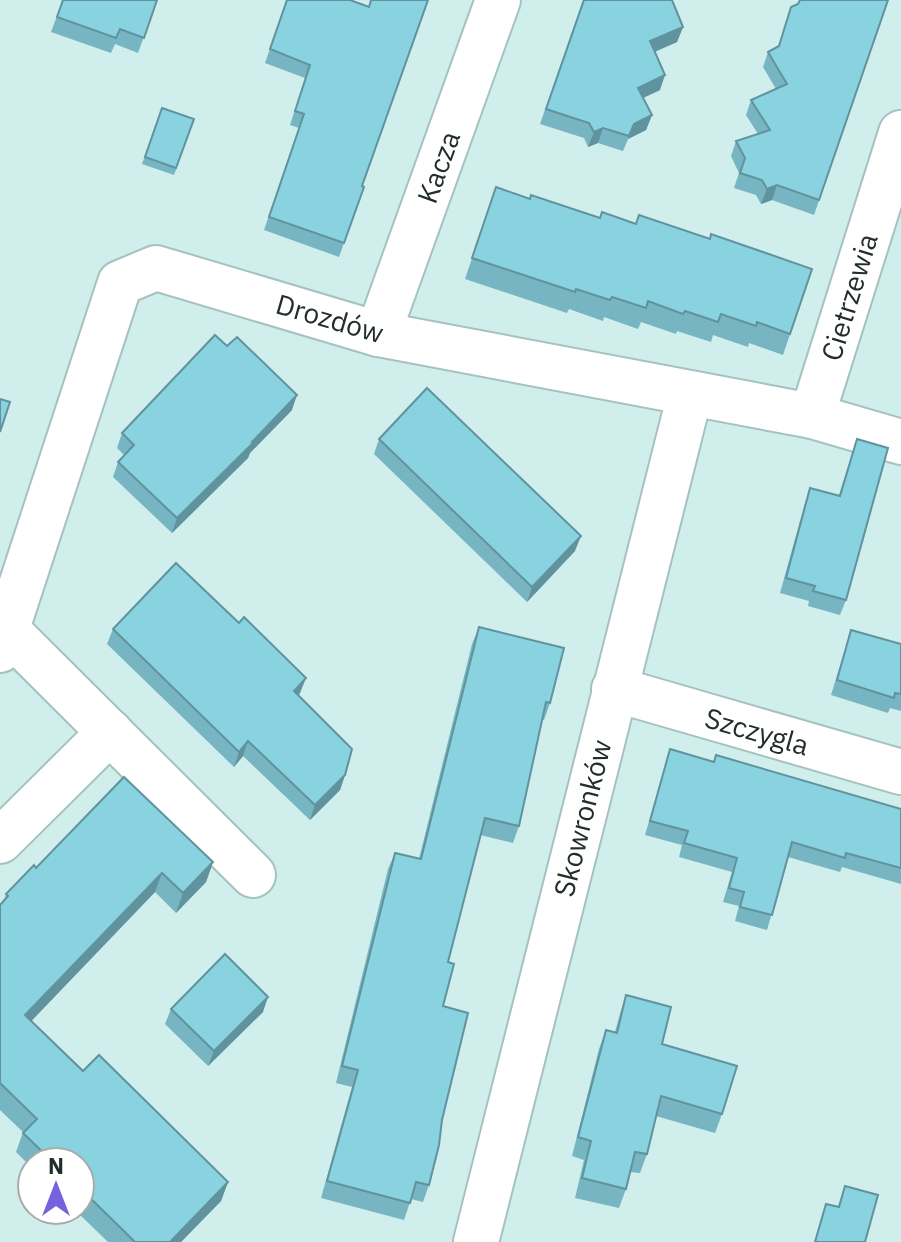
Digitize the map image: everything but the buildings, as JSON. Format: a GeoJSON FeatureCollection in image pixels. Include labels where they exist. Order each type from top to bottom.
{"type":"FeatureCollection","features":[{"type":"Feature","properties":{"kind":"street","name":"Kacza"},"geometry":{"type":"LineString","coordinates":[[378,334],[498,0]]}},
{"type":"Feature","properties":{"kind":"street","name":"Cietrzewia"},"geometry":{"type":"LineString","coordinates":[[812,416],[901,133]]}},
{"type":"Feature","properties":{"kind":"street","name":"Drozdów"},"geometry":{"type":"LineString","coordinates":[[253,875],[110,732],[4,640],[120,283],[156,268],[378,334],[812,416],[901,442]]}},
{"type":"Feature","properties":{"kind":"street","name":"Skowronków"},"geometry":{"type":"LineString","coordinates":[[483,1240],[614,689],[690,394]]}},
{"type":"Feature","properties":{"kind":"street","name":"Szczygla"},"geometry":{"type":"LineString","coordinates":[[614,689],[901,772]]}},
{"type":"Feature","properties":{"kind":"street"},"geometry":{"type":"LineString","coordinates":[[0,841],[110,732]]}}]}
